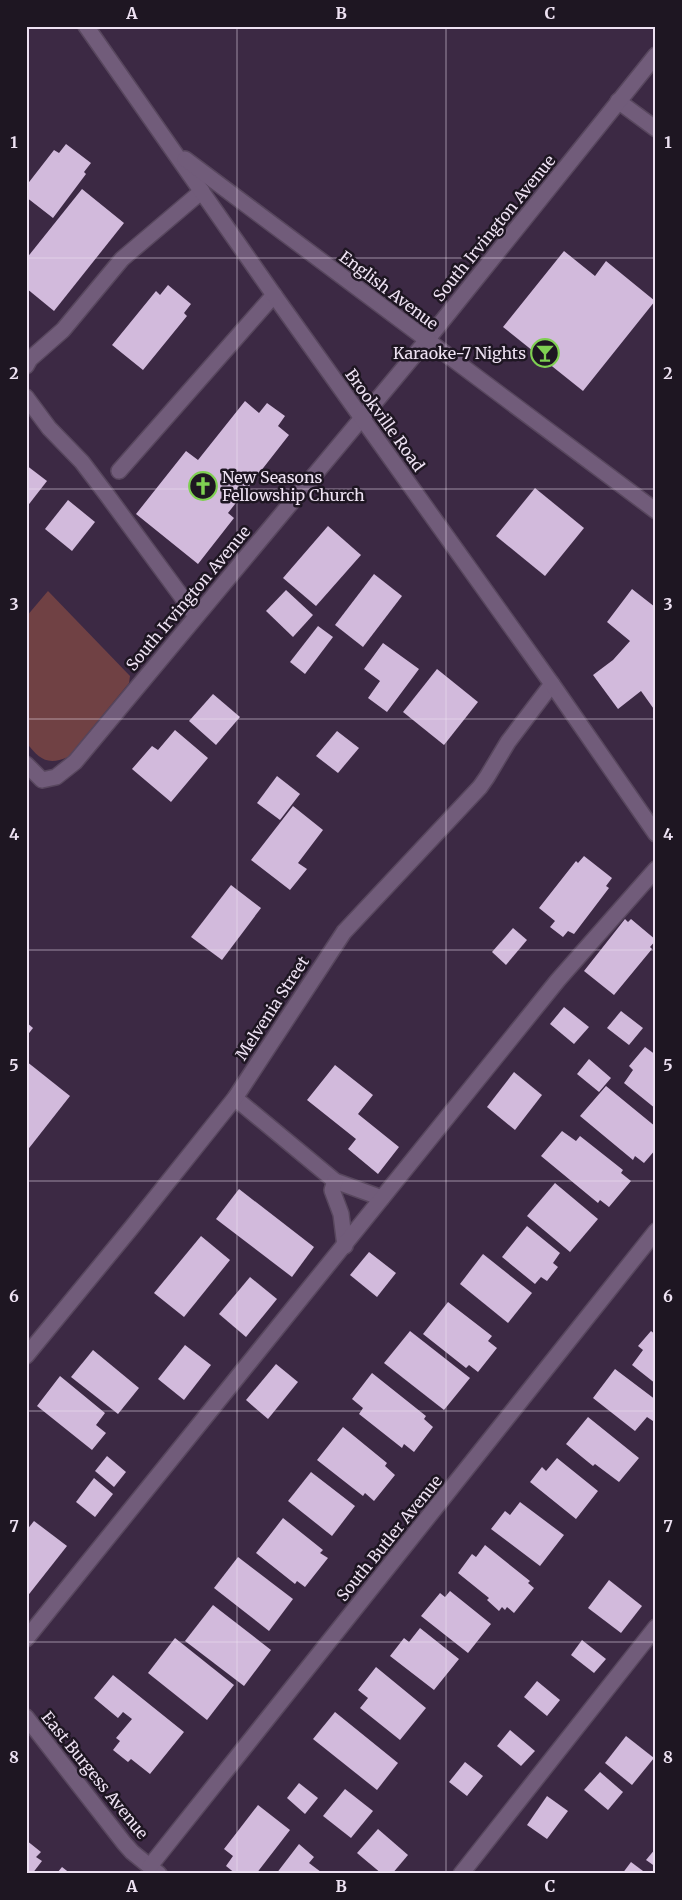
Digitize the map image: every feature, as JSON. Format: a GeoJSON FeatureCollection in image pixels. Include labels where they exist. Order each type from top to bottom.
{"type":"FeatureCollection","features":[{"type":"Feature","properties":{"kind":"street","name":"Brookville Road"},"geometry":{"type":"LineString","coordinates":[[86,26],[656,834]]}},
{"type":"Feature","properties":{"kind":"street","name":"South Irvington Avenue"},"geometry":{"type":"LineString","coordinates":[[26,764],[42,780],[56,777],[75,762],[427,340],[656,55]]}},
{"type":"Feature","properties":{"kind":"street"},"geometry":{"type":"LineString","coordinates":[[618,101],[656,129]]}},
{"type":"Feature","properties":{"kind":"street","name":"English Avenue"},"geometry":{"type":"LineString","coordinates":[[174,150],[656,511]]}},
{"type":"Feature","properties":{"kind":"street"},"geometry":{"type":"LineString","coordinates":[[26,366],[30,359],[63,330],[122,260],[202,191]]}},
{"type":"Feature","properties":{"kind":"street"},"geometry":{"type":"LineString","coordinates":[[119,471],[274,295]]}},
{"type":"Feature","properties":{"kind":"street"},"geometry":{"type":"LineString","coordinates":[[26,397],[49,428],[82,462],[196,616]]}},
{"type":"Feature","properties":{"kind":"street","name":"Melvenia Street"},"geometry":{"type":"LineString","coordinates":[[26,1356],[235,1098],[344,932],[480,787],[508,742],[552,684]]}},
{"type":"Feature","properties":{"kind":"street"},"geometry":{"type":"LineString","coordinates":[[26,1639],[558,980],[656,869]]}},
{"type":"Feature","properties":{"kind":"street"},"geometry":{"type":"LineString","coordinates":[[235,1098],[335,1181],[382,1198]]}},
{"type":"Feature","properties":{"kind":"street"},"geometry":{"type":"LineString","coordinates":[[335,1181],[332,1190],[341,1214],[345,1246]]}},
{"type":"Feature","properties":{"kind":"street","name":"South Butler Avenue"},"geometry":{"type":"LineString","coordinates":[[155,1870],[656,1231]]}},
{"type":"Feature","properties":{"kind":"street"},"geometry":{"type":"LineString","coordinates":[[461,1874],[656,1627]]}},
{"type":"Feature","properties":{"kind":"street","name":"East Burgess Avenue"},"geometry":{"type":"LineString","coordinates":[[26,1718],[124,1843],[155,1870]]}},
{"type":"Feature","properties":{"kind":"shaded area"},"geometry":{"type":"Polygon","coordinates":[[[48,591],[130,676],[129,683],[68,757],[54,761],[39,757],[26,742],[26,617],[48,591]]]}},
{"type":"Feature","properties":{"kind":"building"},"geometry":{"type":"Polygon","coordinates":[[[66,144],[91,163],[84,172],[86,174],[53,218],[26,197],[26,186],[54,150],[59,153],[66,144]]]}},
{"type":"Feature","properties":{"kind":"building"},"geometry":{"type":"Polygon","coordinates":[[[82,189],[124,223],[54,311],[26,288],[26,259],[82,189]]]}},
{"type":"Feature","properties":{"kind":"building"},"geometry":{"type":"Polygon","coordinates":[[[564,251],[595,276],[606,261],[655,301],[583,391],[503,327],[564,251]]]}},
{"type":"Feature","properties":{"kind":"building"},"geometry":{"type":"Polygon","coordinates":[[[168,285],[191,304],[184,313],[187,316],[143,370],[112,345],[156,291],[160,295],[168,285]]]}},
{"type":"Feature","properties":{"kind":"building","name":"New Seasons Fellowship Church"},"geometry":{"type":"Polygon","coordinates":[[[245,401],[259,413],[267,403],[285,416],[278,426],[289,435],[228,513],[234,518],[198,564],[136,514],[186,451],[198,460],[245,401]]]}},
{"type":"Feature","properties":{"kind":"building"},"geometry":{"type":"Polygon","coordinates":[[[26,465],[47,481],[26,508],[26,465]]]}},
{"type":"Feature","properties":{"kind":"building"},"geometry":{"type":"Polygon","coordinates":[[[535,488],[584,528],[545,576],[496,536],[535,488]]]}},
{"type":"Feature","properties":{"kind":"building"},"geometry":{"type":"Polygon","coordinates":[[[68,500],[95,522],[72,551],[45,529],[68,500]]]}},
{"type":"Feature","properties":{"kind":"building"},"geometry":{"type":"Polygon","coordinates":[[[328,526],[361,555],[316,606],[283,578],[328,526]]]}},
{"type":"Feature","properties":{"kind":"building"},"geometry":{"type":"Polygon","coordinates":[[[374,574],[402,596],[363,647],[335,625],[374,574]]]}},
{"type":"Feature","properties":{"kind":"building"},"geometry":{"type":"Polygon","coordinates":[[[632,589],[656,606],[656,712],[641,691],[618,709],[593,675],[613,660],[630,641],[607,622],[632,589]]]}},
{"type":"Feature","properties":{"kind":"building"},"geometry":{"type":"Polygon","coordinates":[[[286,590],[313,615],[293,637],[266,611],[286,590]]]}},
{"type":"Feature","properties":{"kind":"building"},"geometry":{"type":"Polygon","coordinates":[[[318,626],[333,637],[305,674],[290,662],[318,626]]]}},
{"type":"Feature","properties":{"kind":"building"},"geometry":{"type":"Polygon","coordinates":[[[383,643],[419,669],[387,712],[368,698],[380,681],[364,669],[383,643]]]}},
{"type":"Feature","properties":{"kind":"building"},"geometry":{"type":"Polygon","coordinates":[[[437,669],[478,702],[444,745],[403,712],[437,669]]]}},
{"type":"Feature","properties":{"kind":"building"},"geometry":{"type":"Polygon","coordinates":[[[213,694],[240,717],[216,745],[189,721],[213,694]]]}},
{"type":"Feature","properties":{"kind":"building"},"geometry":{"type":"Polygon","coordinates":[[[175,730],[208,758],[171,802],[132,769],[152,746],[158,750],[175,730]]]}},
{"type":"Feature","properties":{"kind":"building"},"geometry":{"type":"Polygon","coordinates":[[[337,731],[359,748],[338,773],[316,756],[337,731]]]}},
{"type":"Feature","properties":{"kind":"building"},"geometry":{"type":"Polygon","coordinates":[[[277,776],[300,794],[280,820],[257,803],[277,776]]]}},
{"type":"Feature","properties":{"kind":"building"},"geometry":{"type":"Polygon","coordinates":[[[293,806],[323,830],[298,863],[307,869],[290,890],[251,860],[293,806]]]}},
{"type":"Feature","properties":{"kind":"building"},"geometry":{"type":"Polygon","coordinates":[[[584,856],[612,878],[606,886],[609,888],[574,934],[568,931],[563,937],[550,927],[555,921],[539,908],[576,861],[578,863],[584,856]]]}},
{"type":"Feature","properties":{"kind":"building"},"geometry":{"type":"Polygon","coordinates":[[[231,885],[261,908],[222,960],[191,937],[231,885]]]}},
{"type":"Feature","properties":{"kind":"building"},"geometry":{"type":"Polygon","coordinates":[[[625,919],[628,922],[631,919],[656,940],[650,947],[652,949],[614,995],[584,971],[625,919]]]}},
{"type":"Feature","properties":{"kind":"building"},"geometry":{"type":"Polygon","coordinates":[[[513,928],[527,940],[506,965],[492,952],[513,928]]]}},
{"type":"Feature","properties":{"kind":"building"},"geometry":{"type":"Polygon","coordinates":[[[564,1007],[589,1027],[574,1044],[550,1024],[564,1007]]]}},
{"type":"Feature","properties":{"kind":"building"},"geometry":{"type":"Polygon","coordinates":[[[621,1011],[643,1028],[629,1045],[607,1028],[621,1011]]]}},
{"type":"Feature","properties":{"kind":"building"},"geometry":{"type":"Polygon","coordinates":[[[26,1022],[33,1028],[26,1037],[26,1022]]]}},
{"type":"Feature","properties":{"kind":"building"},"geometry":{"type":"Polygon","coordinates":[[[645,1047],[656,1055],[656,1109],[624,1083],[633,1070],[629,1066],[645,1047]]]}},
{"type":"Feature","properties":{"kind":"building"},"geometry":{"type":"Polygon","coordinates":[[[589,1059],[611,1078],[599,1092],[577,1074],[589,1059]]]}},
{"type":"Feature","properties":{"kind":"building"},"geometry":{"type":"Polygon","coordinates":[[[26,1061],[70,1096],[26,1152],[26,1061]]]}},
{"type":"Feature","properties":{"kind":"building"},"geometry":{"type":"Polygon","coordinates":[[[335,1065],[373,1095],[358,1114],[399,1147],[378,1174],[348,1149],[356,1139],[307,1100],[335,1065]]]}},
{"type":"Feature","properties":{"kind":"building"},"geometry":{"type":"Polygon","coordinates":[[[514,1072],[542,1095],[515,1130],[487,1107],[514,1072]]]}},
{"type":"Feature","properties":{"kind":"building"},"geometry":{"type":"Polygon","coordinates":[[[606,1086],[656,1127],[656,1149],[644,1163],[635,1156],[633,1160],[580,1116],[606,1086]]]}},
{"type":"Feature","properties":{"kind":"building"},"geometry":{"type":"Polygon","coordinates":[[[562,1131],[576,1141],[580,1136],[623,1170],[621,1173],[631,1181],[609,1207],[600,1200],[598,1203],[541,1156],[562,1131]]]}},
{"type":"Feature","properties":{"kind":"building"},"geometry":{"type":"Polygon","coordinates":[[[555,1183],[598,1219],[570,1252],[527,1216],[555,1183]]]}},
{"type":"Feature","properties":{"kind":"building"},"geometry":{"type":"Polygon","coordinates":[[[239,1189],[314,1247],[292,1277],[216,1219],[239,1189]]]}},
{"type":"Feature","properties":{"kind":"building"},"geometry":{"type":"Polygon","coordinates":[[[527,1226],[560,1253],[553,1263],[558,1267],[547,1281],[541,1277],[535,1284],[502,1257],[527,1226]]]}},
{"type":"Feature","properties":{"kind":"building"},"geometry":{"type":"Polygon","coordinates":[[[201,1236],[230,1260],[184,1317],[154,1293],[201,1236]]]}},
{"type":"Feature","properties":{"kind":"building"},"geometry":{"type":"Polygon","coordinates":[[[369,1252],[396,1273],[377,1297],[350,1275],[369,1252]]]}},
{"type":"Feature","properties":{"kind":"building"},"geometry":{"type":"Polygon","coordinates":[[[483,1254],[532,1293],[508,1323],[460,1284],[483,1254]]]}},
{"type":"Feature","properties":{"kind":"building"},"geometry":{"type":"Polygon","coordinates":[[[250,1277],[277,1299],[246,1337],[219,1314],[250,1277]]]}},
{"type":"Feature","properties":{"kind":"building"},"geometry":{"type":"Polygon","coordinates":[[[448,1302],[492,1336],[488,1341],[497,1348],[478,1372],[469,1365],[466,1368],[423,1334],[448,1302]]]}},
{"type":"Feature","properties":{"kind":"building"},"geometry":{"type":"Polygon","coordinates":[[[410,1331],[470,1378],[444,1410],[384,1363],[410,1331]]]}},
{"type":"Feature","properties":{"kind":"building"},"geometry":{"type":"Polygon","coordinates":[[[651,1331],[656,1335],[656,1384],[632,1365],[643,1350],[638,1346],[651,1331]]]}},
{"type":"Feature","properties":{"kind":"building"},"geometry":{"type":"Polygon","coordinates":[[[185,1345],[211,1365],[184,1400],[158,1379],[185,1345]]]}},
{"type":"Feature","properties":{"kind":"building"},"geometry":{"type":"Polygon","coordinates":[[[93,1350],[139,1388],[118,1414],[71,1377],[93,1350]]]}},
{"type":"Feature","properties":{"kind":"building"},"geometry":{"type":"Polygon","coordinates":[[[276,1364],[298,1382],[268,1419],[246,1400],[276,1364]]]}},
{"type":"Feature","properties":{"kind":"building"},"geometry":{"type":"Polygon","coordinates":[[[615,1369],[656,1400],[656,1423],[647,1417],[635,1431],[593,1398],[615,1369]]]}},
{"type":"Feature","properties":{"kind":"building"},"geometry":{"type":"Polygon","coordinates":[[[372,1373],[426,1416],[424,1419],[433,1427],[414,1452],[404,1444],[402,1448],[359,1414],[363,1408],[352,1399],[372,1373]]]}},
{"type":"Feature","properties":{"kind":"building"},"geometry":{"type":"Polygon","coordinates":[[[60,1376],[105,1413],[96,1425],[106,1433],[92,1450],[37,1406],[60,1376]]]}},
{"type":"Feature","properties":{"kind":"building"},"geometry":{"type":"Polygon","coordinates":[[[588,1417],[639,1458],[619,1482],[595,1464],[593,1466],[566,1444],[588,1417]]]}},
{"type":"Feature","properties":{"kind":"building"},"geometry":{"type":"Polygon","coordinates":[[[343,1427],[387,1463],[385,1466],[395,1475],[374,1501],[365,1493],[363,1496],[317,1460],[343,1427]]]}},
{"type":"Feature","properties":{"kind":"building"},"geometry":{"type":"Polygon","coordinates":[[[107,1456],[126,1472],[114,1487],[95,1471],[107,1456]]]}},
{"type":"Feature","properties":{"kind":"building"},"geometry":{"type":"Polygon","coordinates":[[[557,1458],[598,1491],[576,1519],[530,1482],[542,1467],[546,1471],[557,1458]]]}},
{"type":"Feature","properties":{"kind":"building"},"geometry":{"type":"Polygon","coordinates":[[[311,1472],[355,1506],[332,1536],[288,1501],[311,1472]]]}},
{"type":"Feature","properties":{"kind":"building"},"geometry":{"type":"Polygon","coordinates":[[[94,1478],[113,1494],[95,1517],[76,1502],[94,1478]]]}},
{"type":"Feature","properties":{"kind":"building"},"geometry":{"type":"Polygon","coordinates":[[[520,1502],[564,1535],[540,1566],[491,1529],[505,1511],[510,1515],[520,1502]]]}},
{"type":"Feature","properties":{"kind":"building"},"geometry":{"type":"Polygon","coordinates":[[[283,1518],[323,1550],[320,1553],[328,1558],[305,1587],[297,1581],[295,1584],[256,1553],[283,1518]]]}},
{"type":"Feature","properties":{"kind":"building"},"geometry":{"type":"Polygon","coordinates":[[[34,1521],[67,1546],[26,1598],[26,1531],[34,1521]]]}},
{"type":"Feature","properties":{"kind":"building"},"geometry":{"type":"Polygon","coordinates":[[[485,1545],[530,1581],[528,1583],[534,1588],[514,1613],[507,1607],[505,1610],[502,1607],[499,1611],[487,1600],[489,1598],[458,1573],[472,1554],[476,1557],[485,1545]]]}},
{"type":"Feature","properties":{"kind":"building"},"geometry":{"type":"Polygon","coordinates":[[[238,1557],[293,1599],[269,1631],[214,1588],[238,1557]]]}},
{"type":"Feature","properties":{"kind":"building"},"geometry":{"type":"Polygon","coordinates":[[[609,1580],[642,1606],[621,1633],[588,1608],[609,1580]]]}},
{"type":"Feature","properties":{"kind":"building"},"geometry":{"type":"Polygon","coordinates":[[[450,1591],[491,1624],[468,1653],[421,1616],[440,1593],[445,1597],[450,1591]]]}},
{"type":"Feature","properties":{"kind":"building"},"geometry":{"type":"Polygon","coordinates":[[[213,1605],[271,1650],[244,1686],[185,1641],[213,1605]]]}},
{"type":"Feature","properties":{"kind":"building"},"geometry":{"type":"Polygon","coordinates":[[[420,1628],[459,1659],[434,1690],[390,1656],[404,1638],[409,1642],[420,1628]]]}},
{"type":"Feature","properties":{"kind":"building"},"geometry":{"type":"Polygon","coordinates":[[[175,1638],[234,1685],[207,1720],[148,1673],[175,1638]]]}},
{"type":"Feature","properties":{"kind":"building"},"geometry":{"type":"Polygon","coordinates":[[[582,1640],[606,1659],[594,1673],[571,1655],[582,1640]]]}},
{"type":"Feature","properties":{"kind":"building"},"geometry":{"type":"Polygon","coordinates":[[[376,1667],[426,1708],[400,1740],[360,1708],[368,1698],[358,1690],[376,1667]]]}},
{"type":"Feature","properties":{"kind":"building"},"geometry":{"type":"Polygon","coordinates":[[[113,1675],[184,1732],[150,1774],[131,1759],[128,1762],[113,1750],[120,1741],[116,1738],[132,1719],[123,1712],[118,1718],[94,1698],[113,1675]]]}},
{"type":"Feature","properties":{"kind":"building"},"geometry":{"type":"Polygon","coordinates":[[[537,1681],[560,1700],[547,1716],[524,1697],[537,1681]]]}},
{"type":"Feature","properties":{"kind":"building"},"geometry":{"type":"Polygon","coordinates":[[[335,1712],[398,1763],[377,1790],[313,1739],[335,1712]]]}},
{"type":"Feature","properties":{"kind":"building"},"geometry":{"type":"Polygon","coordinates":[[[510,1730],[535,1751],[521,1766],[497,1746],[510,1730]]]}},
{"type":"Feature","properties":{"kind":"building"},"geometry":{"type":"Polygon","coordinates":[[[626,1736],[654,1758],[632,1785],[605,1763],[626,1736]]]}},
{"type":"Feature","properties":{"kind":"building"},"geometry":{"type":"Polygon","coordinates":[[[465,1762],[483,1776],[467,1796],[449,1782],[465,1762]]]}},
{"type":"Feature","properties":{"kind":"building"},"geometry":{"type":"Polygon","coordinates":[[[600,1772],[623,1792],[608,1810],[584,1790],[600,1772]]]}},
{"type":"Feature","properties":{"kind":"building"},"geometry":{"type":"Polygon","coordinates":[[[299,1783],[318,1798],[305,1814],[287,1798],[299,1783]]]}},
{"type":"Feature","properties":{"kind":"building"},"geometry":{"type":"Polygon","coordinates":[[[345,1789],[373,1811],[351,1838],[323,1816],[345,1789]]]}},
{"type":"Feature","properties":{"kind":"building"},"geometry":{"type":"Polygon","coordinates":[[[547,1796],[568,1811],[547,1839],[527,1825],[547,1796]]]}},
{"type":"Feature","properties":{"kind":"building"},"geometry":{"type":"Polygon","coordinates":[[[258,1805],[290,1830],[256,1874],[236,1874],[226,1866],[233,1856],[224,1849],[258,1805]]]}},
{"type":"Feature","properties":{"kind":"building"},"geometry":{"type":"Polygon","coordinates":[[[378,1829],[408,1855],[392,1874],[382,1874],[357,1853],[378,1829]]]}},
{"type":"Feature","properties":{"kind":"building"},"geometry":{"type":"Polygon","coordinates":[[[26,1840],[41,1852],[36,1857],[42,1861],[32,1874],[26,1874],[26,1840]]]}},
{"type":"Feature","properties":{"kind":"building"},"geometry":{"type":"Polygon","coordinates":[[[299,1844],[314,1857],[309,1863],[321,1872],[320,1874],[276,1874],[299,1844]]]}},
{"type":"Feature","properties":{"kind":"building"},"geometry":{"type":"Polygon","coordinates":[[[656,1848],[656,1867],[646,1860],[656,1848]]]}},
{"type":"Feature","properties":{"kind":"building"},"geometry":{"type":"Polygon","coordinates":[[[631,1862],[647,1874],[622,1874],[631,1862]]]}},
{"type":"Feature","properties":{"kind":"building"},"geometry":{"type":"Polygon","coordinates":[[[62,1867],[71,1874],[53,1874],[57,1873],[62,1867]]]}},
{"type":"Feature","properties":{"kind":"place","name":"Karaoke-7 Nights"},"geometry":{"type":"Point","coordinates":[545,353]}},
{"type":"Feature","properties":{"kind":"place","name":"New Seasons Fellowship Church"},"geometry":{"type":"Point","coordinates":[203,486]}}]}
